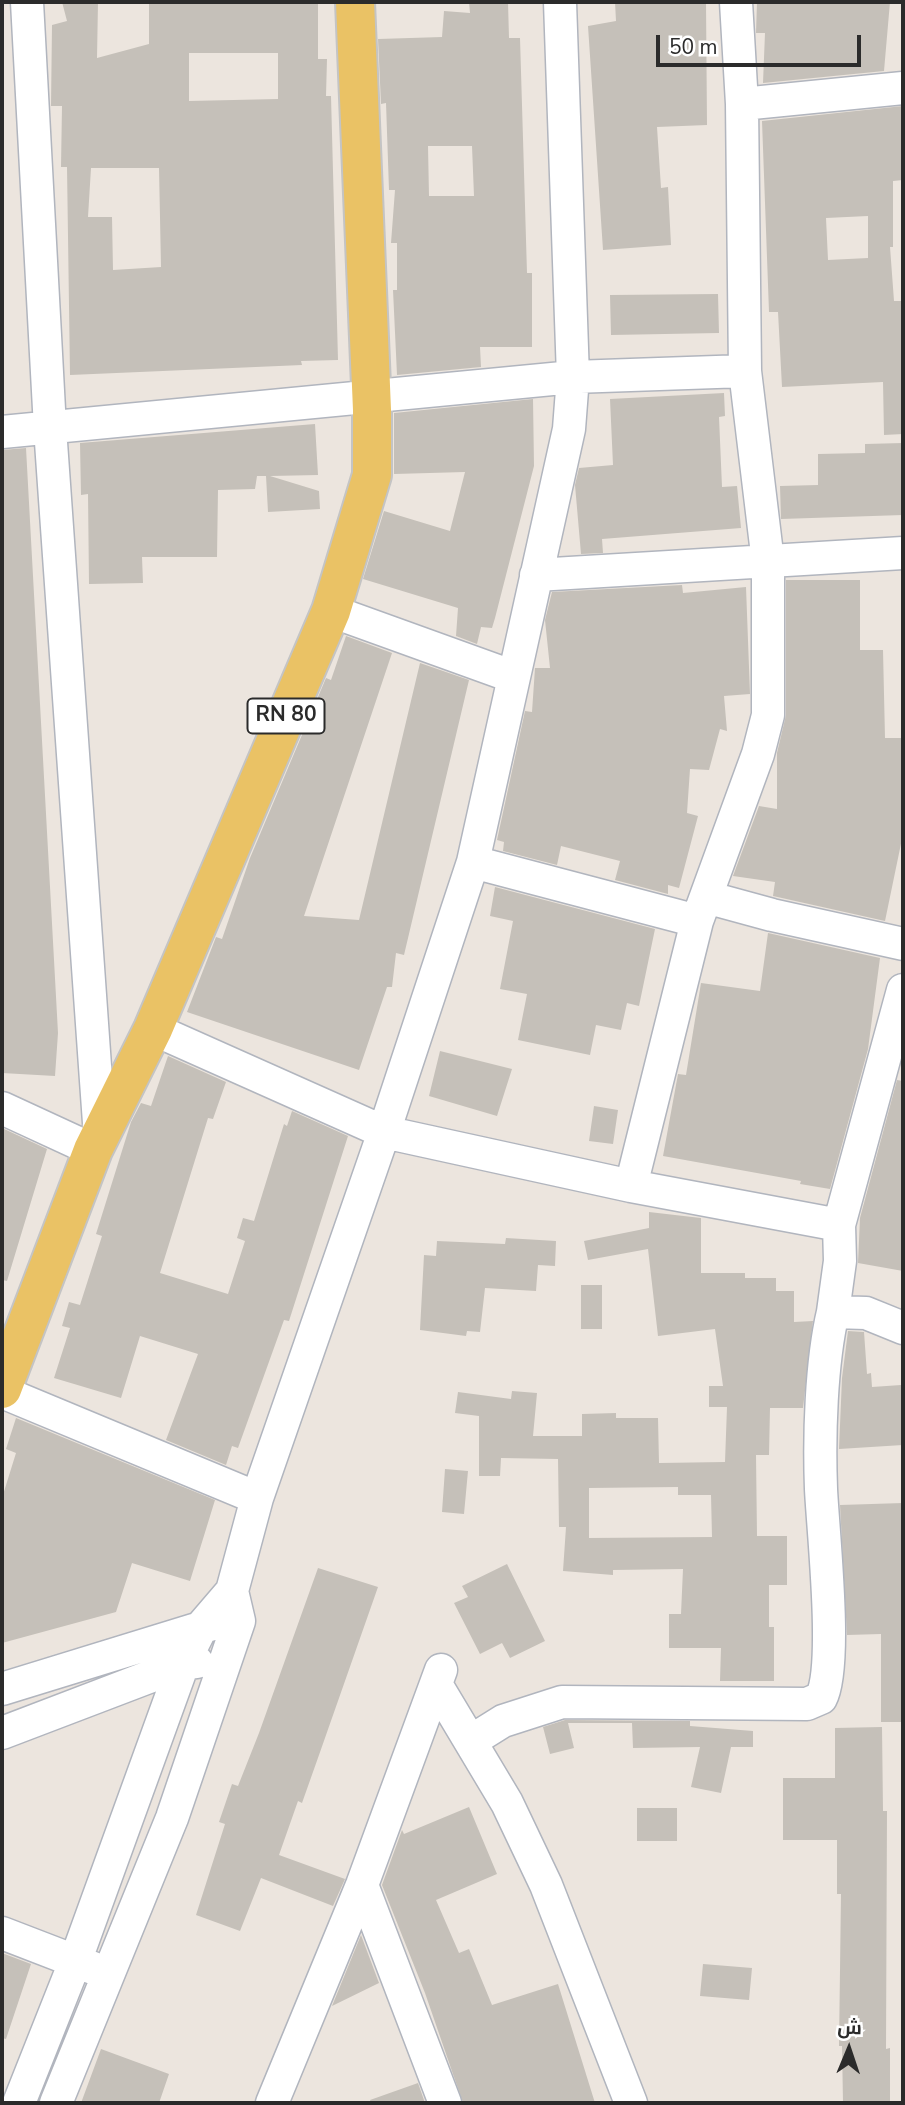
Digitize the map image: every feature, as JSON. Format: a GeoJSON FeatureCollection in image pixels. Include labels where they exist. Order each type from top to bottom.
{"type":"FeatureCollection","features":[{"type":"Feature","properties":{"kind":"main road","name":"RN 80"},"geometry":{"type":"LineString","coordinates":[[2,1390],[96,1144],[153,1029],[331,611],[372,475],[372,396],[355,2]]}},
{"type":"Feature","properties":{"kind":"street"},"geometry":{"type":"LineString","coordinates":[[2,1108],[96,1144],[50,428],[27,2]]}},
{"type":"Feature","properties":{"kind":"street"},"geometry":{"type":"LineString","coordinates":[[56,2103],[173,1818],[226,1658],[257,1498],[384,1132],[473,862],[569,429],[573,377],[560,2]]}},
{"type":"Feature","properties":{"kind":"street"},"geometry":{"type":"LineString","coordinates":[[631,1186],[701,909],[758,754],[768,715],[768,562],[745,370],[742,104],[736,2]]}},
{"type":"Feature","properties":{"kind":"street"},"geometry":{"type":"LineString","coordinates":[[742,104],[903,88]]}},
{"type":"Feature","properties":{"kind":"street"},"geometry":{"type":"LineString","coordinates":[[2,432],[573,377],[745,370]]}},
{"type":"Feature","properties":{"kind":"street"},"geometry":{"type":"LineString","coordinates":[[536,575],[903,553]]}},
{"type":"Feature","properties":{"kind":"street"},"geometry":{"type":"LineString","coordinates":[[331,611],[514,677]]}},
{"type":"Feature","properties":{"kind":"street"},"geometry":{"type":"LineString","coordinates":[[473,862],[701,909],[903,944]]}},
{"type":"Feature","properties":{"kind":"street"},"geometry":{"type":"LineString","coordinates":[[471,1741],[503,1721],[562,1702],[807,1704],[821,1698],[828,1665],[821,1486],[827,1336],[840,1261],[839,1226],[903,990]]}},
{"type":"Feature","properties":{"kind":"street"},"geometry":{"type":"LineString","coordinates":[[153,1029],[384,1132],[631,1186],[839,1226]]}},
{"type":"Feature","properties":{"kind":"street"},"geometry":{"type":"LineString","coordinates":[[833,1312],[866,1313],[903,1328]]}},
{"type":"Feature","properties":{"kind":"street"},"geometry":{"type":"LineString","coordinates":[[2,1390],[257,1498]]}},
{"type":"Feature","properties":{"kind":"street"},"geometry":{"type":"LineString","coordinates":[[2,1689],[202,1626],[235,1606]]}},
{"type":"Feature","properties":{"kind":"street"},"geometry":{"type":"LineString","coordinates":[[19,2103],[75,1962],[183,1664],[202,1626]]}},
{"type":"Feature","properties":{"kind":"street"},"geometry":{"type":"LineString","coordinates":[[2,1733],[183,1664],[226,1658]]}},
{"type":"Feature","properties":{"kind":"street"},"geometry":{"type":"LineString","coordinates":[[272,2103],[362,1885],[439,1678],[507,1803],[546,1885],[631,2103]]}},
{"type":"Feature","properties":{"kind":"street"},"geometry":{"type":"LineString","coordinates":[[362,1885],[445,2103]]}},
{"type":"Feature","properties":{"kind":"street"},"geometry":{"type":"LineString","coordinates":[[2,1933],[108,1973]]}},
{"type":"Feature","properties":{"kind":"building"},"geometry":{"type":"Polygon","coordinates":[[[62,2],[98,2],[97,58],[149,44],[149,2],[318,2],[318,59],[327,59],[326,96],[331,96],[338,360],[301,361],[302,365],[70,375],[67,167],[61,167],[62,106],[51,106],[52,25],[67,21],[62,2]],[[189,53],[189,101],[278,99],[278,53],[189,53]],[[91,168],[88,217],[112,217],[113,270],[161,267],[159,168],[91,168]]]}},
{"type":"Feature","properties":{"kind":"building"},"geometry":{"type":"Polygon","coordinates":[[[469,2],[508,2],[509,38],[520,38],[527,273],[532,273],[532,347],[480,347],[481,367],[397,375],[393,290],[397,290],[397,243],[391,243],[395,190],[389,190],[386,103],[381,104],[378,39],[442,37],[444,11],[470,13],[469,2]],[[428,146],[429,196],[474,196],[472,146],[428,146]]]}},
{"type":"Feature","properties":{"kind":"building"},"geometry":{"type":"Polygon","coordinates":[[[615,2],[706,2],[707,125],[657,127],[661,188],[668,187],[671,245],[603,250],[588,26],[616,21],[615,2]]]}},
{"type":"Feature","properties":{"kind":"building"},"geometry":{"type":"Polygon","coordinates":[[[757,2],[890,2],[884,71],[763,83],[765,33],[756,33],[757,2]]]}},
{"type":"Feature","properties":{"kind":"building"},"geometry":{"type":"Polygon","coordinates":[[[903,106],[903,180],[893,181],[893,247],[890,247],[894,301],[903,301],[903,434],[884,435],[883,382],[782,387],[778,312],[769,312],[762,121],[903,106]],[[868,216],[826,218],[828,260],[868,258],[868,216]]]}},
{"type":"Feature","properties":{"kind":"building"},"geometry":{"type":"Polygon","coordinates":[[[718,294],[719,333],[611,335],[610,295],[718,294]]]}},
{"type":"Feature","properties":{"kind":"building"},"geometry":{"type":"Polygon","coordinates":[[[724,393],[725,416],[719,417],[722,487],[737,486],[741,528],[602,539],[603,553],[581,554],[575,485],[579,468],[613,465],[610,399],[724,393]]]}},
{"type":"Feature","properties":{"kind":"building"},"geometry":{"type":"Polygon","coordinates":[[[533,399],[534,466],[492,628],[481,627],[477,644],[456,636],[458,608],[363,579],[384,511],[450,531],[465,472],[394,474],[394,413],[533,399]]]}},
{"type":"Feature","properties":{"kind":"building"},"geometry":{"type":"Polygon","coordinates":[[[315,424],[318,475],[270,476],[319,491],[320,509],[268,512],[266,476],[257,476],[255,489],[218,490],[217,557],[142,557],[143,583],[89,584],[88,494],[81,495],[80,443],[315,424]]]}},
{"type":"Feature","properties":{"kind":"building"},"geometry":{"type":"Polygon","coordinates":[[[903,443],[903,515],[781,519],[780,486],[818,485],[818,454],[865,453],[865,444],[903,443]]]}},
{"type":"Feature","properties":{"kind":"building"},"geometry":{"type":"Polygon","coordinates":[[[26,448],[58,1033],[55,1076],[2,1073],[2,450],[26,448]]]}},
{"type":"Feature","properties":{"kind":"building"},"geometry":{"type":"Polygon","coordinates":[[[786,580],[860,580],[860,650],[883,650],[885,738],[903,738],[903,834],[885,921],[773,896],[775,882],[733,876],[759,806],[777,809],[777,753],[786,715],[786,580]]]}},
{"type":"Feature","properties":{"kind":"building"},"geometry":{"type":"Polygon","coordinates":[[[682,585],[683,593],[746,587],[750,694],[724,696],[727,731],[720,729],[709,770],[690,769],[687,813],[698,816],[679,888],[668,885],[668,894],[615,880],[620,861],[561,846],[557,865],[503,851],[504,842],[497,840],[525,711],[532,712],[535,668],[550,668],[545,620],[552,592],[682,585]]]}},
{"type":"Feature","properties":{"kind":"building"},"geometry":{"type":"Polygon","coordinates":[[[346,636],[392,653],[304,916],[359,920],[420,663],[469,680],[404,955],[396,953],[392,987],[387,987],[359,1070],[187,1012],[216,937],[222,939],[250,858],[326,678],[331,680],[346,636]]]}},
{"type":"Feature","properties":{"kind":"building"},"geometry":{"type":"Polygon","coordinates":[[[495,887],[655,929],[639,1006],[627,1003],[621,1030],[596,1025],[590,1055],[518,1040],[527,994],[500,989],[513,921],[490,916],[495,887]]]}},
{"type":"Feature","properties":{"kind":"building"},"geometry":{"type":"Polygon","coordinates":[[[768,933],[880,958],[868,1049],[830,1189],[800,1184],[801,1181],[663,1156],[678,1074],[686,1075],[701,983],[760,991],[768,933]]]}},
{"type":"Feature","properties":{"kind":"building"},"geometry":{"type":"Polygon","coordinates":[[[440,1051],[512,1069],[497,1116],[429,1096],[440,1051]]]}},
{"type":"Feature","properties":{"kind":"building"},"geometry":{"type":"Polygon","coordinates":[[[168,1056],[226,1082],[213,1119],[208,1118],[160,1273],[228,1294],[245,1241],[237,1238],[243,1218],[254,1221],[284,1124],[287,1126],[292,1111],[348,1136],[289,1321],[284,1320],[238,1448],[232,1446],[226,1465],[166,1440],[198,1354],[140,1336],[121,1398],[54,1378],[70,1328],[62,1326],[69,1302],[80,1305],[102,1236],[96,1234],[131,1122],[141,1103],[151,1106],[168,1056]]]}},
{"type":"Feature","properties":{"kind":"building"},"geometry":{"type":"Polygon","coordinates":[[[897,1080],[903,1081],[903,1271],[858,1263],[860,1218],[897,1080]]]}},
{"type":"Feature","properties":{"kind":"building"},"geometry":{"type":"Polygon","coordinates":[[[594,1106],[618,1110],[613,1144],[589,1141],[594,1106]]]}},
{"type":"Feature","properties":{"kind":"building"},"geometry":{"type":"Polygon","coordinates":[[[2,1128],[47,1149],[7,1281],[2,1280],[2,1128]]]}},
{"type":"Feature","properties":{"kind":"building"},"geometry":{"type":"Polygon","coordinates":[[[649,1212],[701,1218],[701,1273],[745,1273],[745,1278],[776,1278],[776,1291],[794,1291],[794,1322],[813,1321],[803,1408],[770,1408],[769,1455],[756,1455],[757,1536],[787,1536],[787,1585],[769,1585],[769,1627],[774,1627],[774,1681],[720,1681],[721,1648],[669,1648],[669,1614],[681,1614],[683,1569],[613,1570],[613,1575],[563,1571],[566,1527],[559,1527],[558,1459],[501,1458],[500,1476],[479,1476],[479,1416],[455,1413],[458,1392],[511,1399],[512,1391],[537,1393],[533,1436],[582,1436],[582,1414],[616,1413],[616,1418],[658,1418],[659,1463],[725,1462],[727,1407],[709,1407],[709,1386],[723,1386],[715,1329],[658,1336],[648,1249],[588,1260],[584,1241],[649,1228],[649,1212]],[[678,1487],[589,1488],[589,1538],[712,1537],[711,1495],[678,1495],[678,1487]]]}},
{"type":"Feature","properties":{"kind":"building"},"geometry":{"type":"Polygon","coordinates":[[[506,1238],[556,1241],[555,1266],[538,1265],[536,1291],[485,1288],[480,1332],[467,1331],[466,1336],[420,1330],[424,1255],[436,1256],[437,1241],[505,1244],[506,1238]]]}},
{"type":"Feature","properties":{"kind":"building"},"geometry":{"type":"Polygon","coordinates":[[[581,1285],[602,1285],[602,1329],[581,1329],[581,1285]]]}},
{"type":"Feature","properties":{"kind":"building"},"geometry":{"type":"Polygon","coordinates":[[[848,1331],[864,1332],[867,1374],[871,1373],[872,1387],[901,1385],[903,1445],[839,1449],[842,1378],[848,1331]]]}},
{"type":"Feature","properties":{"kind":"building"},"geometry":{"type":"Polygon","coordinates":[[[16,1418],[215,1500],[190,1581],[132,1563],[116,1612],[2,1643],[2,1498],[16,1453],[6,1449],[16,1418]]]}},
{"type":"Feature","properties":{"kind":"building"},"geometry":{"type":"Polygon","coordinates":[[[445,1469],[468,1471],[464,1514],[442,1512],[445,1469]]]}},
{"type":"Feature","properties":{"kind":"building"},"geometry":{"type":"Polygon","coordinates":[[[903,1503],[903,1722],[881,1722],[881,1634],[847,1635],[840,1505],[903,1503]]]}},
{"type":"Feature","properties":{"kind":"building"},"geometry":{"type":"Polygon","coordinates":[[[507,1564],[545,1641],[510,1658],[502,1643],[480,1654],[454,1603],[468,1597],[462,1586],[507,1564]]]}},
{"type":"Feature","properties":{"kind":"building"},"geometry":{"type":"Polygon","coordinates":[[[318,1568],[378,1587],[302,1803],[298,1801],[279,1855],[345,1879],[333,1906],[261,1878],[240,1931],[196,1915],[225,1824],[219,1822],[232,1784],[238,1786],[318,1568]]]}},
{"type":"Feature","properties":{"kind":"building"},"geometry":{"type":"Polygon","coordinates":[[[565,1720],[690,1721],[690,1726],[753,1731],[753,1747],[731,1747],[721,1793],[691,1787],[700,1747],[633,1748],[632,1723],[568,1723],[574,1748],[550,1754],[543,1727],[565,1720]]]}},
{"type":"Feature","properties":{"kind":"building"},"geometry":{"type":"Polygon","coordinates":[[[882,1727],[883,1811],[887,1811],[886,2049],[890,2048],[890,2103],[843,2103],[842,2046],[839,2046],[841,1894],[837,1894],[837,1840],[783,1840],[783,1778],[835,1778],[835,1728],[882,1727]]]}},
{"type":"Feature","properties":{"kind":"building"},"geometry":{"type":"Polygon","coordinates":[[[469,1807],[497,1874],[436,1900],[459,1953],[469,1949],[492,2005],[558,1984],[595,2103],[463,2103],[425,1993],[382,1885],[402,1830],[404,1834],[469,1807]]]}},
{"type":"Feature","properties":{"kind":"building"},"geometry":{"type":"Polygon","coordinates":[[[637,1808],[677,1808],[677,1841],[637,1841],[637,1808]]]}},
{"type":"Feature","properties":{"kind":"building"},"geometry":{"type":"Polygon","coordinates":[[[361,1935],[379,1983],[332,2006],[361,1935]]]}},
{"type":"Feature","properties":{"kind":"building"},"geometry":{"type":"Polygon","coordinates":[[[2,1953],[31,1964],[6,2039],[2,2038],[2,1953]]]}},
{"type":"Feature","properties":{"kind":"building"},"geometry":{"type":"Polygon","coordinates":[[[703,1964],[752,1968],[749,2000],[700,1996],[703,1964]]]}},
{"type":"Feature","properties":{"kind":"building"},"geometry":{"type":"Polygon","coordinates":[[[101,2049],[169,2074],[159,2103],[81,2103],[101,2049]]]}},
{"type":"Feature","properties":{"kind":"building"},"geometry":{"type":"Polygon","coordinates":[[[418,2083],[425,2103],[371,2103],[370,2100],[418,2083]]]}}]}
